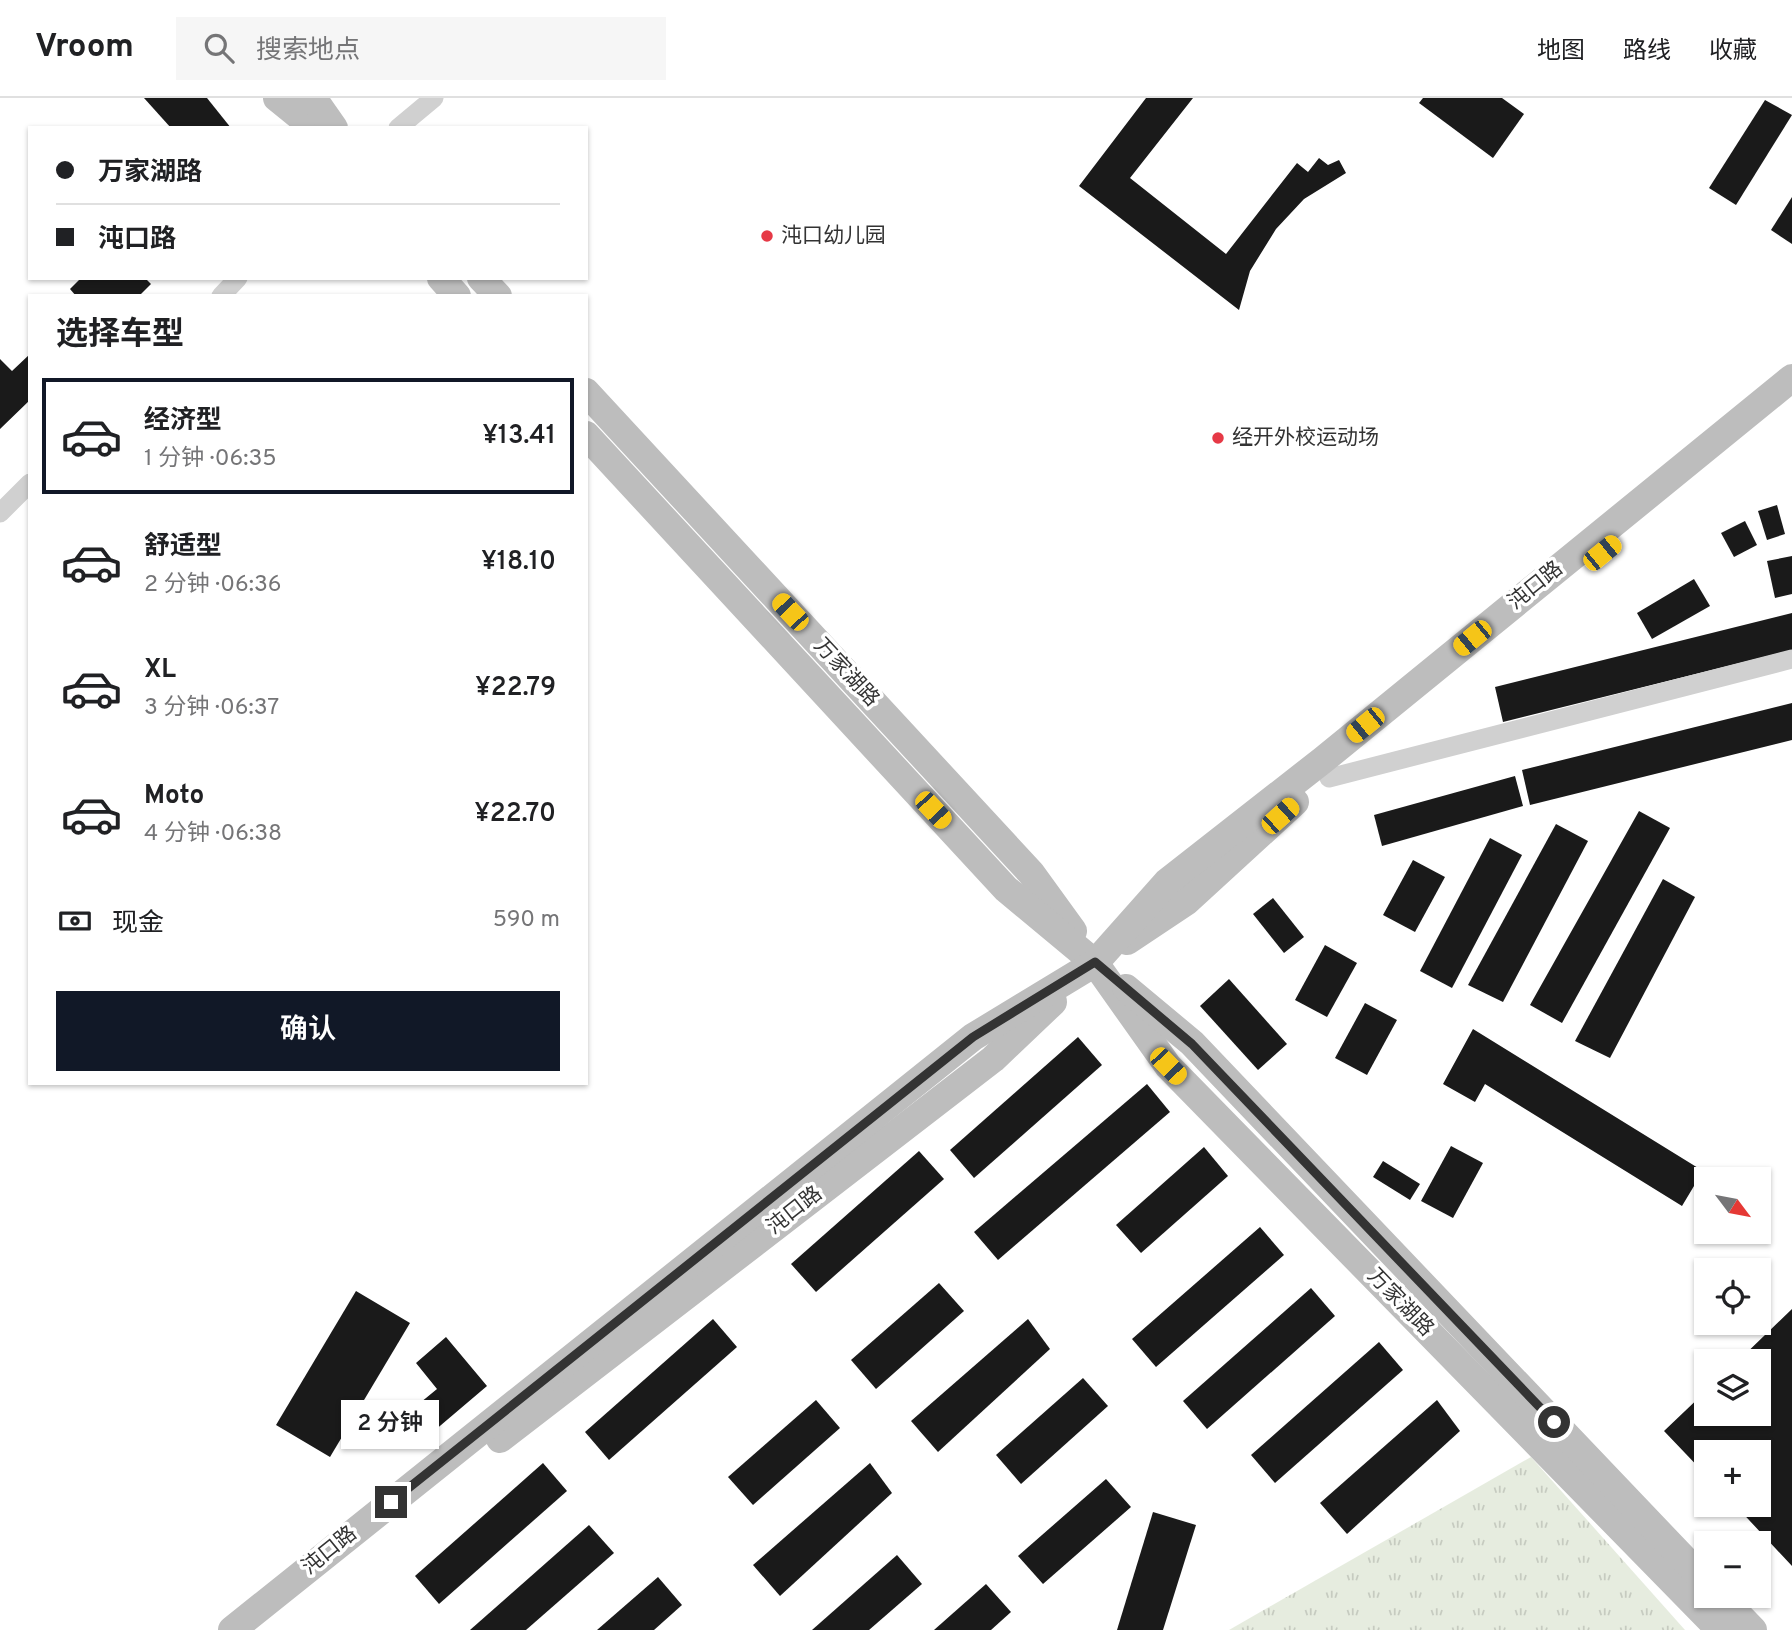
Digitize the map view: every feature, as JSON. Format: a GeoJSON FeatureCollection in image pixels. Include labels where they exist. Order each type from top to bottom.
{"type":"FeatureCollection","features":[{"type":"Feature","properties":{"kind":"main road"},"geometry":{"type":"LineString","coordinates":[[277,98],[312,126]]}},
{"type":"Feature","properties":{"kind":"main road"},"geometry":{"type":"LineString","coordinates":[[313,98],[333,126]]}},
{"type":"Feature","properties":{"kind":"main road"},"geometry":{"type":"LineString","coordinates":[[443,280],[455,294]]}},
{"type":"Feature","properties":{"kind":"main road"},"geometry":{"type":"LineString","coordinates":[[483,280],[496,294]]}},
{"type":"Feature","properties":{"kind":"main road","name":"沌口路"},"geometry":{"type":"LineString","coordinates":[[1326,769],[1792,378]]}},
{"type":"Feature","properties":{"kind":"main road","name":"万家湖路"},"geometry":{"type":"LineString","coordinates":[[588,394],[1031,873],[1168,1066],[1720,1630]]}},
{"type":"Feature","properties":{"kind":"main road","name":"沌口路"},"geometry":{"type":"LineString","coordinates":[[255,1630],[993,1059],[1095,962],[1167,882],[1326,769],[1792,397]]}},
{"type":"Feature","properties":{"kind":"main road","name":"万家湖路"},"geometry":{"type":"LineString","coordinates":[[588,437],[1006,889],[1192,1044],[1694,1568]]}},
{"type":"Feature","properties":{"kind":"main road","name":"沌口路"},"geometry":{"type":"LineString","coordinates":[[232,1630],[973,1037],[1095,962]]}},
{"type":"Feature","properties":{"kind":"main road"},"geometry":{"type":"LineString","coordinates":[[1732,1608],[1753,1630]]}},
{"type":"Feature","properties":{"kind":"street"},"geometry":{"type":"LineString","coordinates":[[400,126],[434,98]]}},
{"type":"Feature","properties":{"kind":"street"},"geometry":{"type":"LineString","coordinates":[[223,294],[236,280]]}},
{"type":"Feature","properties":{"kind":"street"},"geometry":{"type":"LineString","coordinates":[[0,513],[28,485]]}},
{"type":"Feature","properties":{"kind":"street"},"geometry":{"type":"LineString","coordinates":[[1326,769],[1792,659]]}},
{"type":"Feature","properties":{"kind":"green space"},"geometry":{"type":"Polygon","coordinates":[[[1531,1457],[1685,1630],[1229,1630],[1531,1457]]]}},
{"type":"Feature","properties":{"kind":"building"},"geometry":{"type":"Polygon","coordinates":[[[144,98],[207,98],[229,126],[169,126],[144,98]]]}},
{"type":"Feature","properties":{"kind":"building"},"geometry":{"type":"Polygon","coordinates":[[[1146,98],[1193,98],[1130,178],[1226,254],[1297,163],[1308,172],[1319,158],[1328,165],[1339,160],[1346,173],[1304,199],[1276,229],[1250,271],[1239,310],[1079,186],[1146,98]]]}},
{"type":"Feature","properties":{"kind":"building"},"geometry":{"type":"Polygon","coordinates":[[[1423,98],[1502,98],[1524,114],[1493,158],[1419,103],[1423,98]]]}},
{"type":"Feature","properties":{"kind":"building"},"geometry":{"type":"Polygon","coordinates":[[[1765,100],[1792,115],[1736,205],[1709,188],[1765,100]]]}},
{"type":"Feature","properties":{"kind":"building"},"geometry":{"type":"Polygon","coordinates":[[[1792,197],[1792,244],[1771,230],[1792,197]]]}},
{"type":"Feature","properties":{"kind":"building"},"geometry":{"type":"Polygon","coordinates":[[[79,280],[147,280],[151,284],[141,294],[74,294],[70,289],[79,280]]]}},
{"type":"Feature","properties":{"kind":"building"},"geometry":{"type":"Polygon","coordinates":[[[28,356],[28,402],[0,429],[0,359],[12,371],[28,356]]]}},
{"type":"Feature","properties":{"kind":"building"},"geometry":{"type":"Polygon","coordinates":[[[1777,505],[1785,534],[1767,540],[1758,511],[1777,505]]]}},
{"type":"Feature","properties":{"kind":"building"},"geometry":{"type":"Polygon","coordinates":[[[1745,521],[1757,545],[1734,557],[1721,533],[1745,521]]]}},
{"type":"Feature","properties":{"kind":"building"},"geometry":{"type":"Polygon","coordinates":[[[1792,556],[1792,594],[1775,598],[1767,561],[1792,556]]]}},
{"type":"Feature","properties":{"kind":"building"},"geometry":{"type":"Polygon","coordinates":[[[1694,579],[1710,606],[1652,639],[1637,613],[1694,579]]]}},
{"type":"Feature","properties":{"kind":"building"},"geometry":{"type":"Polygon","coordinates":[[[1792,613],[1792,650],[1503,722],[1495,687],[1792,613]]]}},
{"type":"Feature","properties":{"kind":"building"},"geometry":{"type":"Polygon","coordinates":[[[1792,703],[1792,740],[1530,805],[1522,770],[1792,703]]]}},
{"type":"Feature","properties":{"kind":"building"},"geometry":{"type":"Polygon","coordinates":[[[1515,776],[1523,806],[1382,846],[1374,815],[1515,776]]]}},
{"type":"Feature","properties":{"kind":"building"},"geometry":{"type":"Polygon","coordinates":[[[1639,811],[1670,828],[1562,1023],[1530,1005],[1639,811]]]}},
{"type":"Feature","properties":{"kind":"building"},"geometry":{"type":"Polygon","coordinates":[[[1556,824],[1588,841],[1503,1002],[1468,985],[1556,824]]]}},
{"type":"Feature","properties":{"kind":"building"},"geometry":{"type":"Polygon","coordinates":[[[1490,838],[1522,855],[1452,988],[1420,971],[1490,838]]]}},
{"type":"Feature","properties":{"kind":"building"},"geometry":{"type":"Polygon","coordinates":[[[1413,860],[1445,877],[1415,932],[1383,915],[1413,860]]]}},
{"type":"Feature","properties":{"kind":"building"},"geometry":{"type":"Polygon","coordinates":[[[1663,879],[1695,897],[1610,1058],[1575,1041],[1663,879]]]}},
{"type":"Feature","properties":{"kind":"building"},"geometry":{"type":"Polygon","coordinates":[[[1273,898],[1304,937],[1284,953],[1253,914],[1273,898]]]}},
{"type":"Feature","properties":{"kind":"building"},"geometry":{"type":"Polygon","coordinates":[[[1325,945],[1357,963],[1327,1017],[1295,1000],[1325,945]]]}},
{"type":"Feature","properties":{"kind":"building"},"geometry":{"type":"Polygon","coordinates":[[[1229,979],[1287,1044],[1258,1070],[1200,1006],[1229,979]]]}},
{"type":"Feature","properties":{"kind":"building"},"geometry":{"type":"Polygon","coordinates":[[[1365,1003],[1397,1020],[1367,1075],[1335,1058],[1365,1003]]]}},
{"type":"Feature","properties":{"kind":"building"},"geometry":{"type":"Polygon","coordinates":[[[1473,1029],[1697,1167],[1694,1167],[1694,1186],[1682,1206],[1485,1084],[1475,1102],[1443,1084],[1473,1029]]]}},
{"type":"Feature","properties":{"kind":"building"},"geometry":{"type":"Polygon","coordinates":[[[1078,1037],[1102,1065],[974,1178],[950,1150],[1078,1037]]]}},
{"type":"Feature","properties":{"kind":"building"},"geometry":{"type":"Polygon","coordinates":[[[1147,1084],[1170,1112],[998,1260],[974,1232],[1147,1084]]]}},
{"type":"Feature","properties":{"kind":"building"},"geometry":{"type":"Polygon","coordinates":[[[1451,1146],[1483,1163],[1453,1218],[1421,1201],[1451,1146]]]}},
{"type":"Feature","properties":{"kind":"building"},"geometry":{"type":"Polygon","coordinates":[[[1204,1147],[1228,1176],[1141,1253],[1116,1225],[1204,1147]]]}},
{"type":"Feature","properties":{"kind":"building"},"geometry":{"type":"Polygon","coordinates":[[[919,1151],[944,1179],[816,1292],[791,1264],[919,1151]]]}},
{"type":"Feature","properties":{"kind":"building"},"geometry":{"type":"Polygon","coordinates":[[[1383,1161],[1420,1184],[1410,1200],[1373,1177],[1383,1161]]]}},
{"type":"Feature","properties":{"kind":"building"},"geometry":{"type":"Polygon","coordinates":[[[1260,1227],[1284,1255],[1156,1367],[1132,1339],[1260,1227]]]}},
{"type":"Feature","properties":{"kind":"building"},"geometry":{"type":"Polygon","coordinates":[[[939,1283],[964,1311],[876,1389],[851,1360],[939,1283]]]}},
{"type":"Feature","properties":{"kind":"building"},"geometry":{"type":"Polygon","coordinates":[[[1311,1288],[1335,1316],[1207,1429],[1183,1401],[1311,1288]]]}},
{"type":"Feature","properties":{"kind":"building"},"geometry":{"type":"Polygon","coordinates":[[[356,1291],[410,1323],[330,1457],[276,1425],[356,1291]]]}},
{"type":"Feature","properties":{"kind":"building"},"geometry":{"type":"Polygon","coordinates":[[[1792,1309],[1792,1566],[1771,1544],[1771,1531],[1759,1531],[1746,1517],[1771,1517],[1771,1440],[1694,1440],[1694,1462],[1664,1431],[1694,1402],[1694,1426],[1771,1426],[1771,1349],[1750,1349],[1765,1335],[1771,1335],[1771,1329],[1792,1309]]]}},
{"type":"Feature","properties":{"kind":"building"},"geometry":{"type":"Polygon","coordinates":[[[713,1319],[737,1347],[609,1460],[585,1432],[713,1319]]]}},
{"type":"Feature","properties":{"kind":"building"},"geometry":{"type":"Polygon","coordinates":[[[1028,1319],[1050,1349],[938,1452],[911,1421],[1028,1319]]]}},
{"type":"Feature","properties":{"kind":"building"},"geometry":{"type":"Polygon","coordinates":[[[446,1337],[487,1386],[434,1431],[415,1407],[437,1389],[416,1363],[446,1337]]]}},
{"type":"Feature","properties":{"kind":"building"},"geometry":{"type":"Polygon","coordinates":[[[1379,1342],[1403,1370],[1275,1483],[1251,1455],[1379,1342]]]}},
{"type":"Feature","properties":{"kind":"building"},"geometry":{"type":"Polygon","coordinates":[[[1083,1378],[1108,1406],[1021,1484],[996,1455],[1083,1378]]]}},
{"type":"Feature","properties":{"kind":"building"},"geometry":{"type":"Polygon","coordinates":[[[816,1400],[840,1428],[753,1505],[728,1477],[816,1400]]]}},
{"type":"Feature","properties":{"kind":"building"},"geometry":{"type":"Polygon","coordinates":[[[1437,1400],[1460,1431],[1347,1534],[1320,1503],[1437,1400]]]}},
{"type":"Feature","properties":{"kind":"building"},"geometry":{"type":"Polygon","coordinates":[[[543,1463],[567,1491],[439,1604],[415,1576],[543,1463]]]}},
{"type":"Feature","properties":{"kind":"building"},"geometry":{"type":"Polygon","coordinates":[[[870,1463],[892,1493],[780,1596],[753,1565],[870,1463]]]}},
{"type":"Feature","properties":{"kind":"building"},"geometry":{"type":"Polygon","coordinates":[[[1106,1479],[1131,1507],[1043,1584],[1018,1556],[1106,1479]]]}},
{"type":"Feature","properties":{"kind":"building"},"geometry":{"type":"Polygon","coordinates":[[[1153,1512],[1196,1525],[1163,1630],[1117,1630],[1153,1512]]]}},
{"type":"Feature","properties":{"kind":"building"},"geometry":{"type":"Polygon","coordinates":[[[589,1525],[614,1553],[526,1630],[470,1630],[589,1525]]]}},
{"type":"Feature","properties":{"kind":"building"},"geometry":{"type":"Polygon","coordinates":[[[897,1555],[922,1584],[869,1630],[812,1630],[897,1555]]]}},
{"type":"Feature","properties":{"kind":"building"},"geometry":{"type":"Polygon","coordinates":[[[658,1577],[682,1605],[654,1630],[597,1630],[658,1577]]]}},
{"type":"Feature","properties":{"kind":"building"},"geometry":{"type":"Polygon","coordinates":[[[986,1584],[1011,1612],[991,1630],[934,1630],[986,1584]]]}},
{"type":"Feature","properties":{"kind":"place","name":"沌口幼儿园"},"geometry":{"type":"Point","coordinates":[767,236]}},
{"type":"Feature","properties":{"kind":"place","name":"经开外校运动场"},"geometry":{"type":"Point","coordinates":[1218,438]}},
{"type":"Feature","properties":{"kind":"route"},"geometry":{"type":"LineString","coordinates":[[391,1502],[973,1037],[1095,962],[1192,1044],[1554,1422]]}}]}
